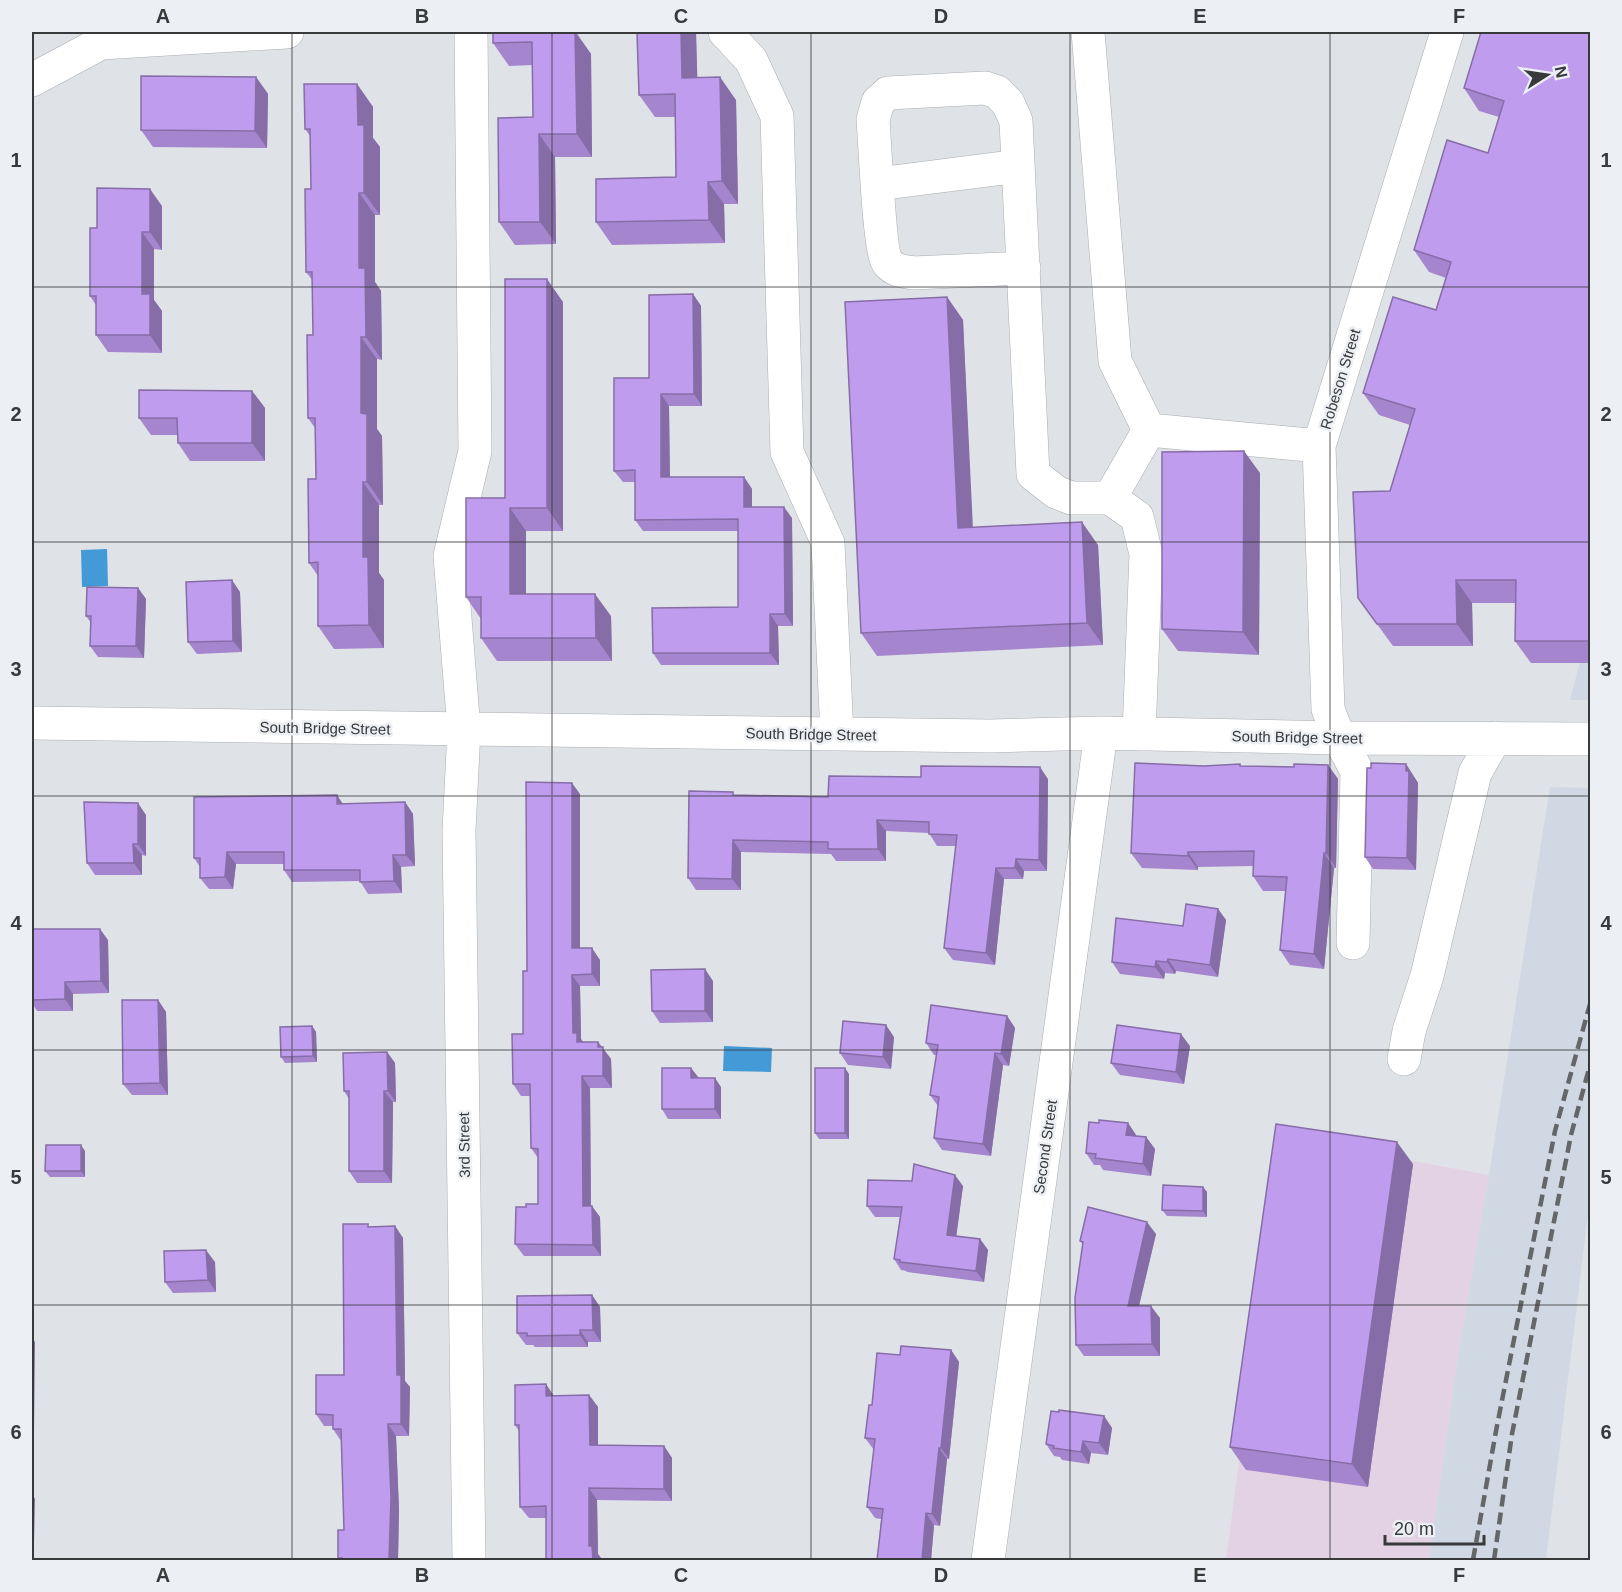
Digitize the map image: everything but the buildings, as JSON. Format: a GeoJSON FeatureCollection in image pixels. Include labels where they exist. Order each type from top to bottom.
{"type":"FeatureCollection","features":[{"type":"Feature","properties":{"kind":"street"},"geometry":{"type":"LineString","coordinates":[[32,80],[101,43],[282,32]]}},
{"type":"Feature","properties":{"kind":"street","name":"3rd Street"},"geometry":{"type":"LineString","coordinates":[[470,1560],[459,830],[464,730],[450,556],[475,451],[471,32]]}},
{"type":"Feature","properties":{"kind":"street"},"geometry":{"type":"LineString","coordinates":[[724,32],[751,60],[777,116],[787,452],[828,543],[837,735]]}},
{"type":"Feature","properties":{"kind":"street"},"geometry":{"type":"LineString","coordinates":[[1088,32],[1115,361],[1149,430]]}},
{"type":"Feature","properties":{"kind":"street","name":"Robeson Street"},"geometry":{"type":"LineString","coordinates":[[1353,943],[1357,771],[1339,738],[1328,709],[1319,446],[1447,32]]}},
{"type":"Feature","properties":{"kind":"street"},"geometry":{"type":"LineString","coordinates":[[1024,267],[913,273],[897,270],[886,261],[882,241],[873,120],[878,102],[888,93],[985,88],[997,92],[1008,103],[1016,121],[1024,267],[1034,474],[1056,492],[1071,498],[1110,498],[1137,517],[1146,554],[1139,734]]}},
{"type":"Feature","properties":{"kind":"street"},"geometry":{"type":"LineString","coordinates":[[878,184],[1018,166]]}},
{"type":"Feature","properties":{"kind":"street"},"geometry":{"type":"LineString","coordinates":[[1149,430],[1319,446]]}},
{"type":"Feature","properties":{"kind":"street"},"geometry":{"type":"LineString","coordinates":[[1110,498],[1149,430]]}},
{"type":"Feature","properties":{"kind":"street","name":"South Bridge Street"},"geometry":{"type":"LineString","coordinates":[[32,723],[837,735],[990,736],[1101,733],[1339,738],[1590,739]]}},
{"type":"Feature","properties":{"kind":"street","name":"Second Street"},"geometry":{"type":"LineString","coordinates":[[988,1560],[1101,733]]}},
{"type":"Feature","properties":{"kind":"street"},"geometry":{"type":"LineString","coordinates":[[1404,1059],[1409,1031],[1427,976],[1475,773],[1495,738]]}},
{"type":"Feature","properties":{"kind":"shaded area"},"geometry":{"type":"Polygon","coordinates":[[[1590,624],[1590,700],[1570,700],[1590,624]]]}},
{"type":"Feature","properties":{"kind":"shaded area"},"geometry":{"type":"Polygon","coordinates":[[[1550,787],[1590,788],[1590,1197],[1546,1560],[1429,1560],[1458,1355],[1489,1175],[1550,787]]]}},
{"type":"Feature","properties":{"kind":"shaded area"},"geometry":{"type":"Polygon","coordinates":[[[1282,1137],[1489,1175],[1458,1355],[1429,1560],[1226,1560],[1282,1137]]]}},
{"type":"Feature","properties":{"kind":"water"},"geometry":{"type":"Polygon","coordinates":[[[107,549],[108,586],[82,587],[81,550],[107,549]]]}},
{"type":"Feature","properties":{"kind":"water"},"geometry":{"type":"Polygon","coordinates":[[[724,1046],[772,1048],[771,1072],[723,1071],[724,1046]]]}},
{"type":"Feature","properties":{"kind":"railway"},"geometry":{"type":"LineString","coordinates":[[1473,1560],[1555,1131],[1590,1004]]}},
{"type":"Feature","properties":{"kind":"railway"},"geometry":{"type":"LineString","coordinates":[[1494,1560],[1512,1434],[1571,1135],[1590,1065]]}}]}
